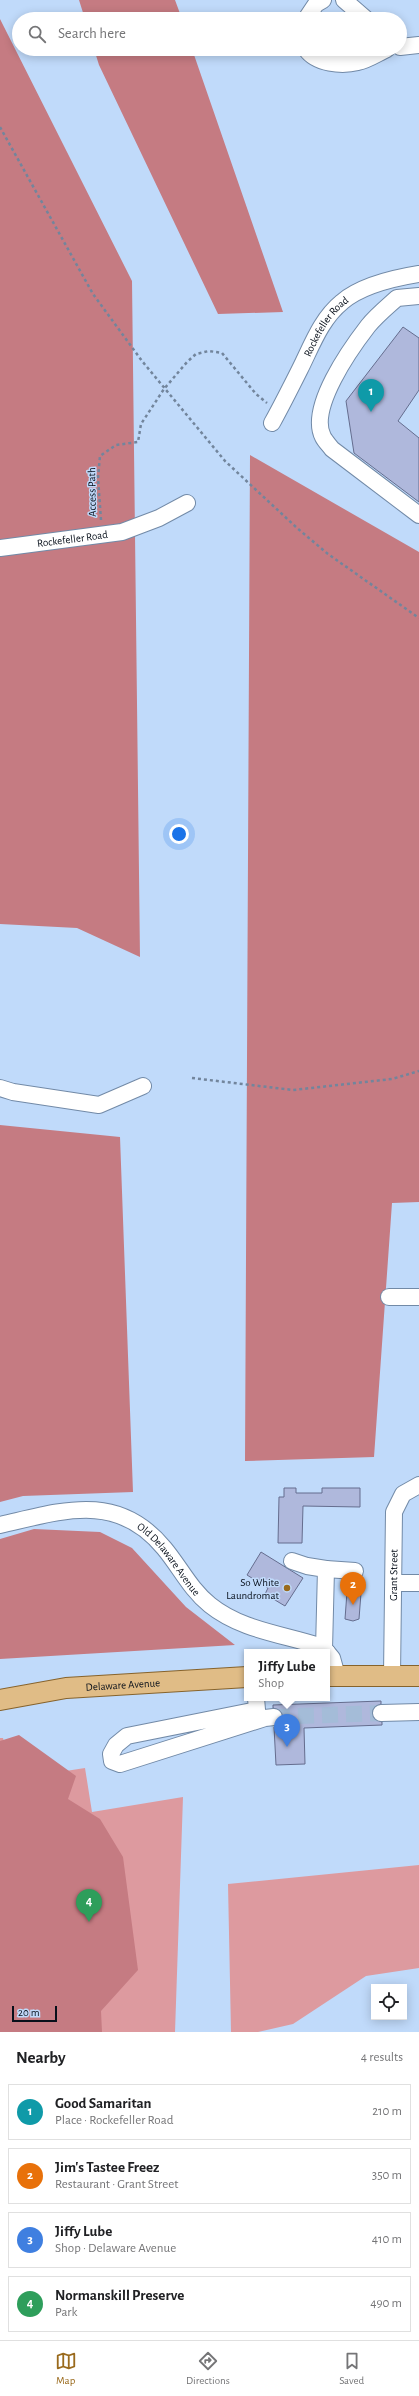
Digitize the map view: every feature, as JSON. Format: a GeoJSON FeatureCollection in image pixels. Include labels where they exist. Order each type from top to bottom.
{"type":"FeatureCollection","features":[{"type":"Feature","properties":{"kind":"main road"},"geometry":{"type":"LineString","coordinates":[[332,1676],[419,1676]]}},
{"type":"Feature","properties":{"kind":"main road","name":"Delaware Avenue"},"geometry":{"type":"LineString","coordinates":[[0,1700],[66,1688],[244,1677]]}},
{"type":"Feature","properties":{"kind":"street"},"geometry":{"type":"LineString","coordinates":[[311,12],[316,4],[323,0]]}},
{"type":"Feature","properties":{"kind":"street"},"geometry":{"type":"LineString","coordinates":[[344,0],[358,12]]}},
{"type":"Feature","properties":{"kind":"street"},"geometry":{"type":"LineString","coordinates":[[407,46],[419,45]]}},
{"type":"Feature","properties":{"kind":"street"},"geometry":{"type":"LineString","coordinates":[[312,56],[325,62],[342,64],[359,62],[372,56]]}},
{"type":"Feature","properties":{"kind":"street","name":"Rockefeller Road"},"geometry":{"type":"LineString","coordinates":[[275,417],[317,333],[329,315],[342,301],[364,290],[398,278],[419,274]]}},
{"type":"Feature","properties":{"kind":"street"},"geometry":{"type":"LineString","coordinates":[[419,296],[397,298],[369,325],[338,371],[321,409],[322,436],[332,449],[419,515]]}},
{"type":"Feature","properties":{"kind":"street","name":"Rockefeller Road"},"geometry":{"type":"LineString","coordinates":[[0,548],[122,532],[159,518],[187,503]]}},
{"type":"Feature","properties":{"kind":"street"},"geometry":{"type":"LineString","coordinates":[[0,1088],[13,1092],[98,1105],[143,1086]]}},
{"type":"Feature","properties":{"kind":"street"},"geometry":{"type":"LineString","coordinates":[[389,1297],[419,1297]]}},
{"type":"Feature","properties":{"kind":"street","name":"Grant Street"},"geometry":{"type":"LineString","coordinates":[[392,1676],[395,1509],[403,1494],[419,1485]]}},
{"type":"Feature","properties":{"kind":"street","name":"Old Delaware Avenue"},"geometry":{"type":"LineString","coordinates":[[0,1525],[78,1509],[100,1510],[119,1514],[142,1526],[155,1538],[195,1590],[219,1611],[248,1626],[320,1649]]}},
{"type":"Feature","properties":{"kind":"street"},"geometry":{"type":"LineString","coordinates":[[292,1560],[307,1566],[355,1571]]}},
{"type":"Feature","properties":{"kind":"street"},"geometry":{"type":"LineString","coordinates":[[326,1569],[326,1649]]}},
{"type":"Feature","properties":{"kind":"street"},"geometry":{"type":"LineString","coordinates":[[394,1583],[419,1583]]}},
{"type":"Feature","properties":{"kind":"street"},"geometry":{"type":"LineString","coordinates":[[330,1656],[332,1658],[332,1676]]}},
{"type":"Feature","properties":{"kind":"street"},"geometry":{"type":"LineString","coordinates":[[256,1701],[257,1710],[127,1736],[116,1745],[111,1754],[112,1761],[120,1764],[264,1718],[274,1717]]}},
{"type":"Feature","properties":{"kind":"street"},"geometry":{"type":"LineString","coordinates":[[381,1714],[419,1712]]}},
{"type":"Feature","properties":{"kind":"path"},"geometry":{"type":"LineString","coordinates":[[0,127],[93,294],[164,389],[228,465],[297,528],[364,581],[419,618]]}},
{"type":"Feature","properties":{"kind":"path"},"geometry":{"type":"LineString","coordinates":[[164,389],[196,354],[209,351],[222,354],[275,417]]}},
{"type":"Feature","properties":{"kind":"path","name":"Access Path"},"geometry":{"type":"LineString","coordinates":[[102,534],[98,478],[100,456],[116,444],[138,442],[142,424],[164,389]]}},
{"type":"Feature","properties":{"kind":"path"},"geometry":{"type":"LineString","coordinates":[[192,1078],[293,1090],[392,1079],[419,1071]]}},
{"type":"Feature","properties":{"kind":"shaded area"},"geometry":{"type":"Polygon","coordinates":[[[79,0],[175,0],[179,12],[83,12],[79,0]]]}},
{"type":"Feature","properties":{"kind":"shaded area"},"geometry":{"type":"Polygon","coordinates":[[[0,19],[12,43],[12,56],[19,56],[132,281],[140,957],[77,928],[0,924],[0,19]]]}},
{"type":"Feature","properties":{"kind":"shaded area"},"geometry":{"type":"Polygon","coordinates":[[[96,56],[194,56],[283,312],[218,314],[99,65],[96,56]]]}},
{"type":"Feature","properties":{"kind":"shaded area"},"geometry":{"type":"Polygon","coordinates":[[[250,455],[419,552],[419,1202],[392,1203],[374,1457],[245,1461],[250,455]]]}},
{"type":"Feature","properties":{"kind":"shaded area"},"geometry":{"type":"Polygon","coordinates":[[[0,1125],[120,1137],[133,1492],[23,1496],[0,1502],[0,1125]]]}},
{"type":"Feature","properties":{"kind":"shaded area"},"geometry":{"type":"Polygon","coordinates":[[[34,1529],[100,1532],[132,1548],[186,1607],[235,1645],[0,1659],[0,1539],[34,1529]]]}},
{"type":"Feature","properties":{"kind":"shaded area"},"geometry":{"type":"Polygon","coordinates":[[[19,1735],[76,1776],[68,1799],[100,1819],[123,1857],[138,1970],[101,2011],[102,2032],[0,2032],[0,1741],[19,1735]]]}},
{"type":"Feature","properties":{"kind":"shaded area"},"geometry":{"type":"Polygon","coordinates":[[[0,1738],[3,1738],[14,1779],[85,1768],[92,1812],[183,1797],[175,2032],[0,2032],[0,1738]]]}},
{"type":"Feature","properties":{"kind":"shaded area"},"geometry":{"type":"Polygon","coordinates":[[[419,1865],[419,1968],[366,1976],[293,2024],[258,2032],[231,2032],[228,1884],[419,1865]]]}},
{"type":"Feature","properties":{"kind":"building"},"geometry":{"type":"Polygon","coordinates":[[[403,327],[419,338],[419,390],[398,421],[419,438],[419,502],[354,453],[346,401],[403,327]]]}},
{"type":"Feature","properties":{"kind":"building"},"geometry":{"type":"Polygon","coordinates":[[[284,1488],[296,1488],[296,1493],[322,1493],[322,1488],[360,1488],[360,1507],[303,1506],[302,1543],[278,1543],[279,1497],[284,1497],[284,1488]]]}},
{"type":"Feature","properties":{"kind":"building"},"geometry":{"type":"Polygon","coordinates":[[[261,1552],[303,1578],[285,1606],[265,1594],[268,1588],[247,1575],[261,1552]]]}},
{"type":"Feature","properties":{"kind":"building"},"geometry":{"type":"Polygon","coordinates":[[[347,1592],[361,1593],[359,1619],[353,1621],[345,1619],[347,1592]]]}},
{"type":"Feature","properties":{"kind":"building"},"geometry":{"type":"Polygon","coordinates":[[[381,1701],[381,1704],[373,1708],[372,1714],[373,1718],[382,1722],[382,1725],[304,1728],[305,1764],[276,1765],[274,1727],[280,1724],[283,1716],[281,1711],[273,1708],[273,1705],[381,1701]]]}},
{"type":"Feature","properties":{"kind":"tunnel"},"geometry":{"type":"LineString","coordinates":[[274,1717],[381,1713]]}},
{"type":"Feature","properties":{"kind":"place","name":"Good Samaritan"},"geometry":{"type":"Point","coordinates":[371,412]}},
{"type":"Feature","properties":{"kind":"place","name":"So White Laundromat"},"geometry":{"type":"Point","coordinates":[287,1588]}},
{"type":"Feature","properties":{"kind":"place","name":"Jim's Tastee Freez"},"geometry":{"type":"Point","coordinates":[353,1605]}},
{"type":"Feature","properties":{"kind":"place","name":"Jiffy Lube"},"geometry":{"type":"Point","coordinates":[287,1747]}},
{"type":"Feature","properties":{"kind":"place","name":"Normanskill Preserve"},"geometry":{"type":"Point","coordinates":[89,1922]}}]}
